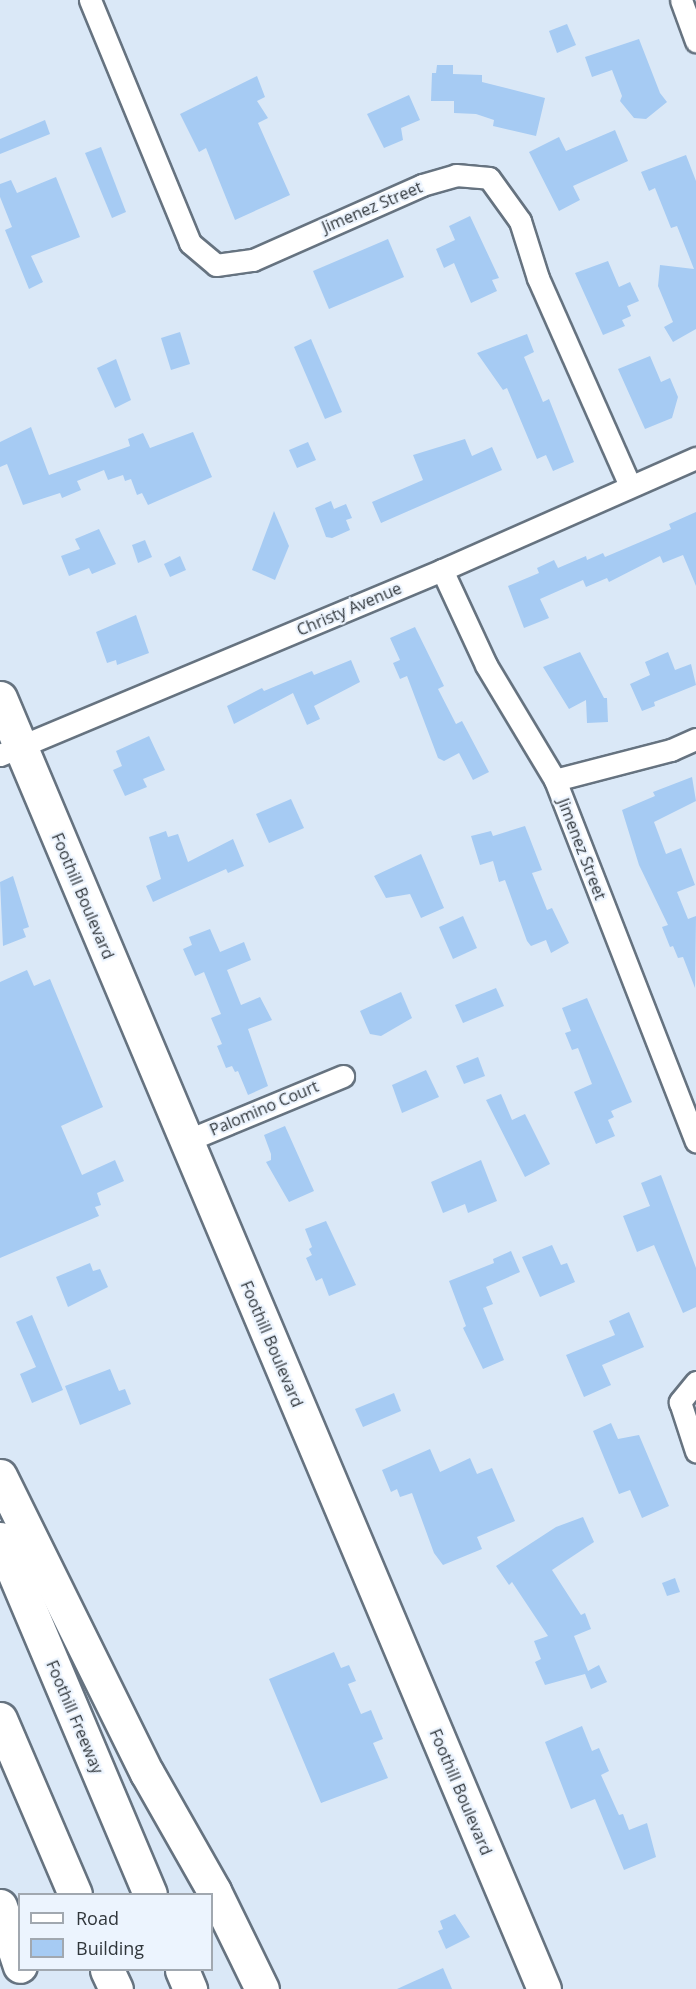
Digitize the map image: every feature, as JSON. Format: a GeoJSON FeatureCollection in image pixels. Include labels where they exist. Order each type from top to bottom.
{"type":"FeatureCollection","features":[{"type":"Feature","properties":{"kind":"main road","name":"Foothill Boulevard"},"geometry":{"type":"LineString","coordinates":[[0,698],[10,751],[186,1141],[544,1989]]}},
{"type":"Feature","properties":{"kind":"main road"},"geometry":{"type":"LineString","coordinates":[[0,1476],[147,1773],[214,1891],[262,1989]]}},
{"type":"Feature","properties":{"kind":"main road","name":"Foothill Freeway"},"geometry":{"type":"LineString","coordinates":[[0,1539],[150,1893]]}},
{"type":"Feature","properties":{"kind":"main road"},"geometry":{"type":"LineString","coordinates":[[0,1719],[75,1893]]}},
{"type":"Feature","properties":{"kind":"main road"},"geometry":{"type":"LineString","coordinates":[[0,1906],[18,1962]]}},
{"type":"Feature","properties":{"kind":"main road"},"geometry":{"type":"LineString","coordinates":[[21,1971],[27,1989]]}},
{"type":"Feature","properties":{"kind":"main road"},"geometry":{"type":"LineString","coordinates":[[107,1971],[116,1989]]}},
{"type":"Feature","properties":{"kind":"main road"},"geometry":{"type":"LineString","coordinates":[[182,1971],[190,1989]]}},
{"type":"Feature","properties":{"kind":"street","name":"Jimenez Street"},"geometry":{"type":"LineString","coordinates":[[90,0],[190,243],[216,265],[253,260],[422,185],[456,175],[489,178],[520,221],[547,299],[630,486]]}},
{"type":"Feature","properties":{"kind":"street"},"geometry":{"type":"LineString","coordinates":[[681,0],[696,41]]}},
{"type":"Feature","properties":{"kind":"street","name":"Christy Avenue"},"geometry":{"type":"LineString","coordinates":[[10,751],[442,570],[696,458]]}},
{"type":"Feature","properties":{"kind":"street","name":"Jimenez Street"},"geometry":{"type":"LineString","coordinates":[[442,570],[486,665],[555,780],[696,1141]]}},
{"type":"Feature","properties":{"kind":"street"},"geometry":{"type":"LineString","coordinates":[[555,780],[696,739]]}},
{"type":"Feature","properties":{"kind":"street","name":"Palomino Court"},"geometry":{"type":"LineString","coordinates":[[186,1141],[343,1076]]}},
{"type":"Feature","properties":{"kind":"street"},"geometry":{"type":"LineString","coordinates":[[696,1382],[680,1402],[696,1450]]}},
{"type":"Feature","properties":{"kind":"building"},"geometry":{"type":"Polygon","coordinates":[[[567,24],[576,45],[557,53],[549,31],[567,24]]]}},
{"type":"Feature","properties":{"kind":"building"},"geometry":{"type":"Polygon","coordinates":[[[639,39],[660,93],[667,102],[646,119],[634,118],[620,101],[622,96],[612,70],[592,77],[585,57],[639,39]]]}},
{"type":"Feature","properties":{"kind":"building"},"geometry":{"type":"Polygon","coordinates":[[[437,65],[453,65],[453,74],[482,75],[482,82],[545,98],[536,136],[493,126],[494,120],[476,114],[454,113],[454,101],[431,101],[432,73],[436,73],[437,65]]]}},
{"type":"Feature","properties":{"kind":"building"},"geometry":{"type":"Polygon","coordinates":[[[257,76],[265,97],[257,101],[268,118],[258,123],[290,195],[235,220],[206,148],[199,152],[180,114],[257,76]]]}},
{"type":"Feature","properties":{"kind":"building"},"geometry":{"type":"Polygon","coordinates":[[[409,95],[420,120],[401,128],[403,140],[384,148],[367,114],[409,95]]]}},
{"type":"Feature","properties":{"kind":"building"},"geometry":{"type":"Polygon","coordinates":[[[45,120],[50,134],[0,154],[0,139],[45,120]]]}},
{"type":"Feature","properties":{"kind":"building"},"geometry":{"type":"Polygon","coordinates":[[[615,130],[628,161],[573,186],[580,200],[559,211],[529,152],[559,137],[566,151],[615,130]]]}},
{"type":"Feature","properties":{"kind":"building"},"geometry":{"type":"Polygon","coordinates":[[[101,147],[126,212],[112,218],[85,153],[101,147]]]}},
{"type":"Feature","properties":{"kind":"building"},"geometry":{"type":"Polygon","coordinates":[[[686,155],[696,181],[696,329],[673,342],[664,327],[673,322],[658,286],[660,265],[694,269],[677,226],[671,228],[655,188],[649,191],[641,172],[686,155]]]}},
{"type":"Feature","properties":{"kind":"building"},"geometry":{"type":"Polygon","coordinates":[[[56,177],[80,237],[31,256],[43,282],[29,289],[5,230],[12,227],[0,197],[0,184],[11,180],[17,193],[56,177]]]}},
{"type":"Feature","properties":{"kind":"building"},"geometry":{"type":"Polygon","coordinates":[[[470,216],[499,278],[492,280],[497,291],[471,303],[454,263],[444,268],[436,249],[455,240],[449,226],[470,216]]]}},
{"type":"Feature","properties":{"kind":"building"},"geometry":{"type":"Polygon","coordinates":[[[388,239],[404,277],[329,309],[313,271],[388,239]]]}},
{"type":"Feature","properties":{"kind":"building"},"geometry":{"type":"Polygon","coordinates":[[[608,261],[619,287],[630,282],[639,301],[627,306],[631,316],[622,320],[625,326],[603,335],[575,273],[608,261]]]}},
{"type":"Feature","properties":{"kind":"building"},"geometry":{"type":"Polygon","coordinates":[[[180,332],[190,364],[171,370],[161,338],[180,332]]]}},
{"type":"Feature","properties":{"kind":"building"},"geometry":{"type":"Polygon","coordinates":[[[527,334],[534,352],[524,357],[543,402],[549,399],[574,462],[553,471],[546,455],[537,459],[507,388],[503,390],[477,353],[527,334]]]}},
{"type":"Feature","properties":{"kind":"building"},"geometry":{"type":"Polygon","coordinates":[[[311,339],[342,412],[325,419],[294,347],[311,339]]]}},
{"type":"Feature","properties":{"kind":"building"},"geometry":{"type":"Polygon","coordinates":[[[650,356],[661,382],[670,378],[678,397],[672,418],[645,429],[618,369],[650,356]]]}},
{"type":"Feature","properties":{"kind":"building"},"geometry":{"type":"Polygon","coordinates":[[[116,359],[131,400],[115,408],[97,368],[116,359]]]}},
{"type":"Feature","properties":{"kind":"building"},"geometry":{"type":"Polygon","coordinates":[[[31,427],[49,475],[130,446],[128,439],[143,433],[150,448],[193,432],[212,477],[148,505],[142,493],[137,495],[131,479],[125,481],[123,475],[108,480],[104,470],[77,481],[81,490],[62,498],[60,493],[23,505],[7,464],[0,467],[0,442],[31,427]]]}},
{"type":"Feature","properties":{"kind":"building"},"geometry":{"type":"Polygon","coordinates":[[[465,439],[472,456],[492,447],[502,470],[381,523],[372,502],[423,480],[413,455],[465,439]]]}},
{"type":"Feature","properties":{"kind":"building"},"geometry":{"type":"Polygon","coordinates":[[[308,442],[316,460],[297,468],[289,450],[308,442]]]}},
{"type":"Feature","properties":{"kind":"building"},"geometry":{"type":"Polygon","coordinates":[[[331,501],[334,509],[346,504],[352,518],[346,520],[350,530],[332,538],[326,537],[315,508],[331,501]]]}},
{"type":"Feature","properties":{"kind":"building"},"geometry":{"type":"Polygon","coordinates":[[[274,511],[289,546],[275,580],[252,570],[274,511]]]}},
{"type":"Feature","properties":{"kind":"building"},"geometry":{"type":"Polygon","coordinates":[[[696,512],[696,586],[683,555],[663,563],[660,556],[609,582],[607,578],[586,587],[583,580],[540,599],[549,618],[524,628],[508,586],[539,573],[537,568],[554,560],[558,568],[586,556],[587,560],[603,553],[605,557],[671,529],[669,524],[696,512]]]}},
{"type":"Feature","properties":{"kind":"building"},"geometry":{"type":"Polygon","coordinates":[[[99,529],[116,564],[92,574],[89,568],[69,576],[61,556],[80,549],[75,539],[99,529]]]}},
{"type":"Feature","properties":{"kind":"building"},"geometry":{"type":"Polygon","coordinates":[[[145,540],[152,557],[138,563],[132,545],[145,540]]]}},
{"type":"Feature","properties":{"kind":"building"},"geometry":{"type":"Polygon","coordinates":[[[180,556],[186,570],[170,577],[164,564],[180,556]]]}},
{"type":"Feature","properties":{"kind":"building"},"geometry":{"type":"Polygon","coordinates":[[[136,615],[149,653],[117,665],[116,660],[107,663],[96,632],[136,615]]]}},
{"type":"Feature","properties":{"kind":"building"},"geometry":{"type":"Polygon","coordinates":[[[415,627],[444,686],[438,689],[456,724],[462,721],[489,772],[473,780],[459,753],[444,761],[438,758],[407,676],[400,679],[393,663],[400,660],[390,638],[415,627]]]}},
{"type":"Feature","properties":{"kind":"building"},"geometry":{"type":"Polygon","coordinates":[[[580,652],[604,698],[607,698],[608,722],[587,723],[586,700],[569,709],[543,667],[580,652]]]}},
{"type":"Feature","properties":{"kind":"building"},"geometry":{"type":"Polygon","coordinates":[[[668,652],[675,670],[691,664],[696,685],[654,702],[655,706],[642,711],[630,684],[650,675],[645,662],[668,652]]]}},
{"type":"Feature","properties":{"kind":"building"},"geometry":{"type":"Polygon","coordinates":[[[351,660],[360,682],[314,706],[320,719],[307,725],[293,693],[234,724],[227,706],[262,688],[264,691],[312,671],[314,675],[351,660]]]}},
{"type":"Feature","properties":{"kind":"building"},"geometry":{"type":"Polygon","coordinates":[[[149,736],[165,770],[143,779],[147,787],[125,796],[113,770],[122,766],[116,751],[149,736]]]}},
{"type":"Feature","properties":{"kind":"building"},"geometry":{"type":"Polygon","coordinates":[[[692,777],[696,801],[654,822],[666,854],[681,848],[695,885],[677,892],[688,919],[696,916],[695,988],[683,957],[678,958],[673,946],[670,947],[662,927],[668,925],[639,865],[622,810],[655,796],[653,792],[692,777]]]}},
{"type":"Feature","properties":{"kind":"building"},"geometry":{"type":"Polygon","coordinates":[[[291,799],[304,828],[269,843],[256,814],[291,799]]]}},
{"type":"Feature","properties":{"kind":"building"},"geometry":{"type":"Polygon","coordinates":[[[525,826],[542,870],[532,873],[547,910],[552,908],[569,943],[551,953],[546,940],[531,946],[527,941],[505,880],[499,882],[493,861],[480,865],[471,836],[491,831],[493,836],[525,826]]]}},
{"type":"Feature","properties":{"kind":"building"},"geometry":{"type":"Polygon","coordinates":[[[166,831],[168,837],[178,834],[188,862],[233,839],[244,866],[228,873],[226,869],[153,902],[146,886],[161,879],[149,837],[166,831]]]}},
{"type":"Feature","properties":{"kind":"building"},"geometry":{"type":"Polygon","coordinates":[[[421,854],[444,908],[421,918],[410,894],[386,898],[374,876],[421,854]]]}},
{"type":"Feature","properties":{"kind":"building"},"geometry":{"type":"Polygon","coordinates":[[[13,876],[29,927],[23,929],[26,937],[3,946],[0,882],[13,876]]]}},
{"type":"Feature","properties":{"kind":"building"},"geometry":{"type":"Polygon","coordinates":[[[463,916],[477,948],[453,959],[439,927],[463,916]]]}},
{"type":"Feature","properties":{"kind":"building"},"geometry":{"type":"Polygon","coordinates":[[[210,929],[220,952],[244,942],[251,960],[227,970],[241,1005],[260,997],[272,1020],[248,1029],[268,1086],[248,1095],[238,1071],[235,1072],[232,1066],[226,1068],[217,1046],[222,1044],[211,1018],[221,1014],[204,972],[195,976],[183,949],[192,945],[189,937],[210,929]]]}},
{"type":"Feature","properties":{"kind":"building"},"geometry":{"type":"Polygon","coordinates":[[[27,970],[34,986],[50,979],[103,1107],[61,1126],[82,1175],[115,1160],[124,1181],[97,1193],[101,1205],[95,1207],[99,1216],[0,1258],[0,982],[27,970]]]}},
{"type":"Feature","properties":{"kind":"building"},"geometry":{"type":"Polygon","coordinates":[[[496,988],[504,1006],[463,1023],[455,1005],[496,988]]]}},
{"type":"Feature","properties":{"kind":"building"},"geometry":{"type":"Polygon","coordinates":[[[401,992],[412,1018],[381,1036],[370,1034],[360,1011],[401,992]]]}},
{"type":"Feature","properties":{"kind":"building"},"geometry":{"type":"Polygon","coordinates":[[[587,998],[632,1102],[611,1111],[614,1117],[608,1120],[615,1136],[596,1144],[574,1092],[592,1084],[578,1048],[572,1050],[565,1033],[571,1031],[562,1008],[587,998]]]}},
{"type":"Feature","properties":{"kind":"building"},"geometry":{"type":"Polygon","coordinates":[[[478,1057],[485,1076],[464,1084],[456,1066],[478,1057]]]}},
{"type":"Feature","properties":{"kind":"building"},"geometry":{"type":"Polygon","coordinates":[[[426,1070],[439,1097],[402,1113],[392,1085],[426,1070]]]}},
{"type":"Feature","properties":{"kind":"building"},"geometry":{"type":"Polygon","coordinates":[[[501,1094],[512,1120],[525,1114],[550,1164],[525,1177],[486,1100],[501,1094]]]}},
{"type":"Feature","properties":{"kind":"building"},"geometry":{"type":"Polygon","coordinates":[[[285,1126],[314,1191],[289,1202],[266,1162],[271,1160],[271,1154],[264,1135],[285,1126]]]}},
{"type":"Feature","properties":{"kind":"building"},"geometry":{"type":"Polygon","coordinates":[[[481,1160],[497,1201],[468,1213],[465,1204],[443,1213],[431,1182],[481,1160]]]}},
{"type":"Feature","properties":{"kind":"building"},"geometry":{"type":"Polygon","coordinates":[[[661,1175],[696,1268],[696,1307],[683,1313],[654,1245],[637,1252],[623,1216],[650,1206],[641,1183],[661,1175]]]}},
{"type":"Feature","properties":{"kind":"building"},"geometry":{"type":"Polygon","coordinates":[[[326,1221],[356,1285],[329,1296],[322,1278],[316,1281],[306,1258],[312,1255],[309,1249],[312,1247],[305,1229],[326,1221]]]}},
{"type":"Feature","properties":{"kind":"building"},"geometry":{"type":"Polygon","coordinates":[[[552,1245],[561,1265],[567,1263],[575,1282],[540,1297],[522,1257],[552,1245]]]}},
{"type":"Feature","properties":{"kind":"building"},"geometry":{"type":"Polygon","coordinates":[[[511,1251],[520,1272],[486,1287],[493,1304],[483,1308],[504,1360],[483,1369],[463,1328],[466,1326],[449,1281],[494,1263],[493,1259],[511,1251]]]}},
{"type":"Feature","properties":{"kind":"building"},"geometry":{"type":"Polygon","coordinates":[[[90,1263],[93,1271],[100,1269],[108,1287],[68,1307],[56,1277],[90,1263]]]}},
{"type":"Feature","properties":{"kind":"building"},"geometry":{"type":"Polygon","coordinates":[[[629,1312],[644,1347],[602,1365],[611,1385],[584,1397],[566,1355],[615,1335],[609,1321],[629,1312]]]}},
{"type":"Feature","properties":{"kind":"building"},"geometry":{"type":"Polygon","coordinates":[[[32,1315],[63,1390],[32,1403],[20,1374],[36,1367],[16,1322],[32,1315]]]}},
{"type":"Feature","properties":{"kind":"building"},"geometry":{"type":"Polygon","coordinates":[[[110,1369],[119,1391],[125,1389],[131,1404],[80,1425],[65,1386],[110,1369]]]}},
{"type":"Feature","properties":{"kind":"building"},"geometry":{"type":"Polygon","coordinates":[[[394,1393],[401,1411],[363,1427],[355,1409],[394,1393]]]}},
{"type":"Feature","properties":{"kind":"building"},"geometry":{"type":"Polygon","coordinates":[[[611,1423],[618,1439],[639,1435],[669,1506],[642,1518],[630,1490],[619,1494],[593,1431],[611,1423]]]}},
{"type":"Feature","properties":{"kind":"building"},"geometry":{"type":"Polygon","coordinates":[[[430,1449],[440,1472],[470,1458],[477,1474],[492,1468],[515,1521],[477,1537],[482,1549],[443,1565],[434,1553],[412,1493],[400,1497],[397,1489],[391,1492],[382,1470],[430,1449]]]}},
{"type":"Feature","properties":{"kind":"building"},"geometry":{"type":"Polygon","coordinates":[[[583,1517],[594,1542],[552,1570],[581,1615],[585,1613],[591,1629],[574,1636],[588,1671],[599,1665],[607,1682],[591,1689],[585,1674],[545,1685],[535,1662],[541,1659],[534,1641],[548,1636],[512,1582],[509,1585],[496,1566],[556,1527],[583,1517]]]}},
{"type":"Feature","properties":{"kind":"building"},"geometry":{"type":"Polygon","coordinates":[[[675,1578],[680,1592],[667,1596],[662,1583],[675,1578]]]}},
{"type":"Feature","properties":{"kind":"building"},"geometry":{"type":"Polygon","coordinates":[[[334,1652],[341,1668],[349,1665],[356,1681],[348,1684],[361,1714],[371,1710],[383,1739],[373,1743],[388,1778],[321,1803],[269,1679],[334,1652]]]}},
{"type":"Feature","properties":{"kind":"building"},"geometry":{"type":"Polygon","coordinates":[[[582,1726],[592,1751],[599,1748],[609,1771],[601,1775],[619,1815],[623,1814],[629,1830],[647,1823],[656,1857],[624,1870],[595,1799],[571,1809],[545,1742],[582,1726]]]}},
{"type":"Feature","properties":{"kind":"building"},"geometry":{"type":"Polygon","coordinates":[[[455,1914],[470,1937],[446,1949],[438,1931],[443,1929],[440,1921],[455,1914]]]}},
{"type":"Feature","properties":{"kind":"building"},"geometry":{"type":"Polygon","coordinates":[[[443,1968],[452,1989],[397,1989],[443,1968]]]}}]}
